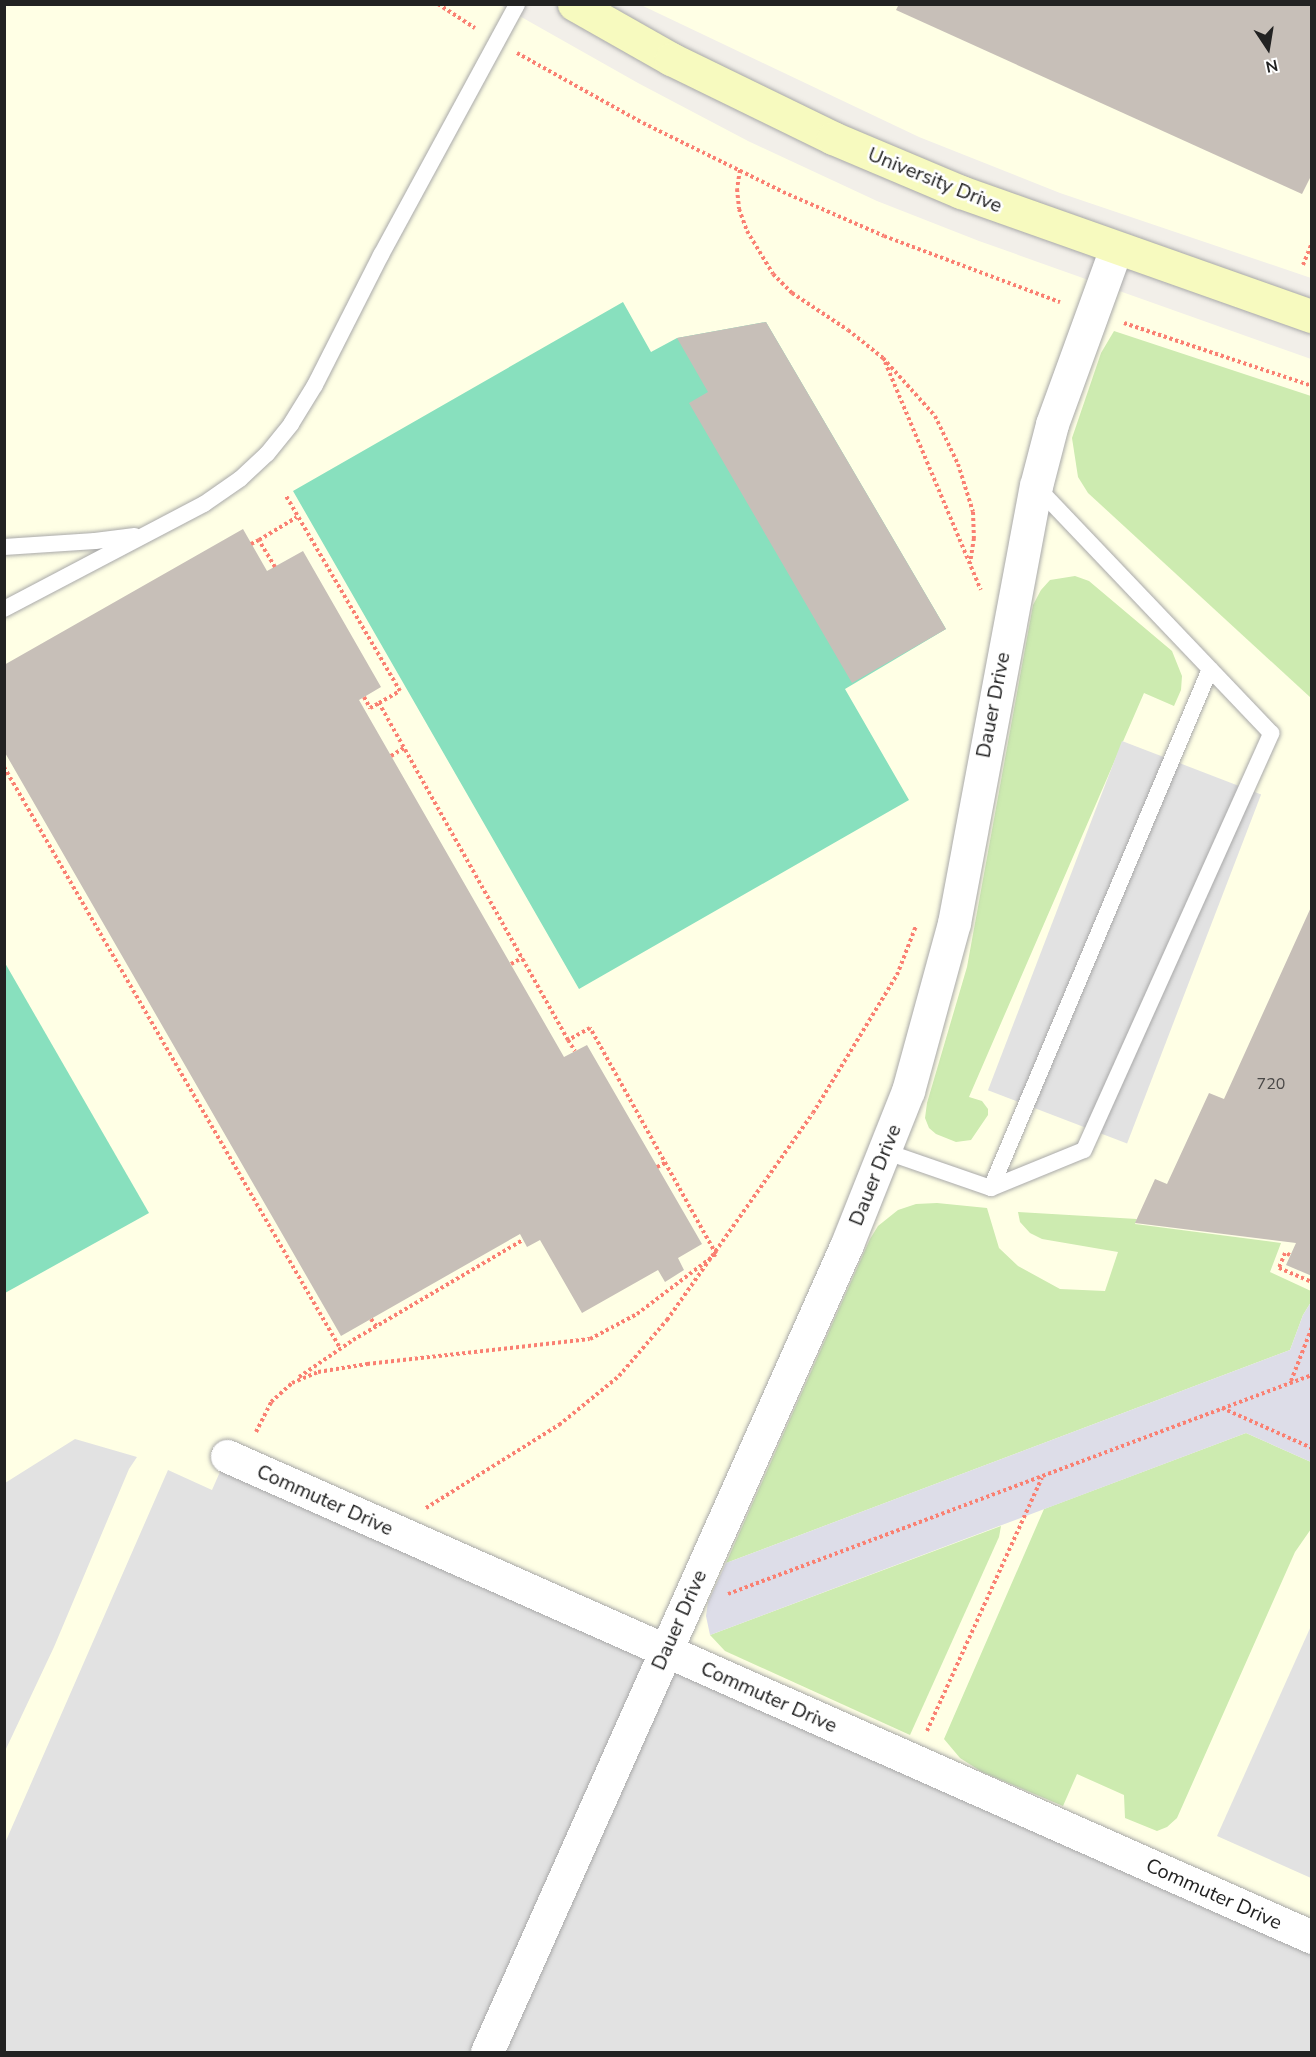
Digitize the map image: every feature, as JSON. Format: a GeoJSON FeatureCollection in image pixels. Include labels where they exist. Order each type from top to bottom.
{"type":"FeatureCollection","features":[{"type":"Feature","properties":{"kind":"main road","name":"University Drive"},"geometry":{"type":"LineString","coordinates":[[574,4],[671,59],[833,138],[961,192],[1311,316]]}},
{"type":"Feature","properties":{"kind":"street","name":"Dauer Drive"},"geometry":{"type":"LineString","coordinates":[[487,2052],[847,1244],[908,1091],[954,923],[1036,486],[1052,424],[1116,248]]}},
{"type":"Feature","properties":{"kind":"street","name":"Commuter Drive"},"geometry":{"type":"LineString","coordinates":[[227,1456],[1311,1937]]}},
{"type":"Feature","properties":{"kind":"lane"},"geometry":{"type":"LineString","coordinates":[[4,609],[204,504],[240,479],[267,454],[291,424],[315,385],[381,255],[517,4]]}},
{"type":"Feature","properties":{"kind":"lane"},"geometry":{"type":"LineString","coordinates":[[884,1151],[991,1188],[1084,1150],[1271,733],[1036,486]]}},
{"type":"Feature","properties":{"kind":"lane"},"geometry":{"type":"LineString","coordinates":[[4,547],[95,541],[147,534]]}},
{"type":"Feature","properties":{"kind":"lane"},"geometry":{"type":"LineString","coordinates":[[991,1188],[1210,669]]}},
{"type":"Feature","properties":{"kind":"path"},"geometry":{"type":"LineString","coordinates":[[438,4],[466,23]]}},
{"type":"Feature","properties":{"kind":"path"},"geometry":{"type":"LineString","coordinates":[[526,58],[643,123],[884,236],[1059,302]]}},
{"type":"Feature","properties":{"kind":"path"},"geometry":{"type":"LineString","coordinates":[[740,170],[737,189],[739,209],[747,231],[773,274],[792,293],[848,330],[883,358],[935,416],[949,444],[972,512],[974,538],[970,564]]}},
{"type":"Feature","properties":{"kind":"path"},"geometry":{"type":"LineString","coordinates":[[1303,265],[1311,243]]}},
{"type":"Feature","properties":{"kind":"path"},"geometry":{"type":"LineString","coordinates":[[1125,323],[1311,386]]}},
{"type":"Feature","properties":{"kind":"path"},"geometry":{"type":"LineString","coordinates":[[883,358],[982,594]]}},
{"type":"Feature","properties":{"kind":"path"},"geometry":{"type":"LineString","coordinates":[[286,496],[400,691],[370,708],[364,697]]}},
{"type":"Feature","properties":{"kind":"path"},"geometry":{"type":"LineString","coordinates":[[251,544],[297,517]]}},
{"type":"Feature","properties":{"kind":"path"},"geometry":{"type":"LineString","coordinates":[[259,540],[274,567]]}},
{"type":"Feature","properties":{"kind":"path"},"geometry":{"type":"LineString","coordinates":[[379,703],[575,1051]]}},
{"type":"Feature","properties":{"kind":"path"},"geometry":{"type":"LineString","coordinates":[[391,756],[404,748]]}},
{"type":"Feature","properties":{"kind":"path"},"geometry":{"type":"LineString","coordinates":[[4,767],[340,1348]]}},
{"type":"Feature","properties":{"kind":"path"},"geometry":{"type":"LineString","coordinates":[[425,1509],[559,1425],[619,1376],[667,1320],[769,1179],[848,1058],[897,975],[919,917]]}},
{"type":"Feature","properties":{"kind":"path"},"geometry":{"type":"LineString","coordinates":[[511,964],[522,958]]}},
{"type":"Feature","properties":{"kind":"path"},"geometry":{"type":"LineString","coordinates":[[568,1040],[590,1028],[716,1254]]}},
{"type":"Feature","properties":{"kind":"path"},"geometry":{"type":"LineString","coordinates":[[657,1167],[665,1163]]}},
{"type":"Feature","properties":{"kind":"path"},"geometry":{"type":"LineString","coordinates":[[254,1435],[271,1402],[292,1383],[340,1348],[523,1240]]}},
{"type":"Feature","properties":{"kind":"path"},"geometry":{"type":"LineString","coordinates":[[1290,1255],[1285,1253],[1279,1268],[1311,1282]]}},
{"type":"Feature","properties":{"kind":"path"},"geometry":{"type":"LineString","coordinates":[[292,1383],[318,1372],[367,1364],[590,1339],[637,1314],[716,1254]]}},
{"type":"Feature","properties":{"kind":"path"},"geometry":{"type":"LineString","coordinates":[[674,1276],[678,1283]]}},
{"type":"Feature","properties":{"kind":"path"},"geometry":{"type":"LineString","coordinates":[[371,1319],[376,1326]]}},
{"type":"Feature","properties":{"kind":"path"},"geometry":{"type":"LineString","coordinates":[[1291,1381],[1311,1327]]}},
{"type":"Feature","properties":{"kind":"path"},"geometry":{"type":"LineString","coordinates":[[719,1598],[1311,1375]]}},
{"type":"Feature","properties":{"kind":"path"},"geometry":{"type":"LineString","coordinates":[[1222,1407],[1311,1448]]}},
{"type":"Feature","properties":{"kind":"path"},"geometry":{"type":"LineString","coordinates":[[926,1733],[1042,1477]]}},
{"type":"Feature","properties":{"kind":"shaded area"},"geometry":{"type":"Polygon","coordinates":[[[5,5],[500,5],[638,83],[748,141],[877,201],[979,241],[1311,359],[1311,2052],[5,2052],[5,5]]]}},
{"type":"Feature","properties":{"kind":"shaded area"},"geometry":{"type":"Polygon","coordinates":[[[641,5],[1311,5],[1311,278],[1060,193],[919,137],[641,5]]]}},
{"type":"Feature","properties":{"kind":"shaded area"},"geometry":{"type":"Polygon","coordinates":[[[1122,741],[1261,794],[1127,1144],[988,1090],[1122,741]]]}},
{"type":"Feature","properties":{"kind":"shaded area"},"geometry":{"type":"Polygon","coordinates":[[[1311,1302],[1311,1462],[1246,1433],[710,1635],[706,1616],[708,1602],[726,1563],[1290,1350],[1303,1315],[1311,1302]]]}},
{"type":"Feature","properties":{"kind":"shaded area"},"geometry":{"type":"Polygon","coordinates":[[[75,1439],[137,1457],[129,1469],[54,1647],[5,1751],[5,1483],[75,1439]]]}},
{"type":"Feature","properties":{"kind":"shaded area"},"geometry":{"type":"Polygon","coordinates":[[[227,1456],[1311,1937],[1311,2052],[5,2052],[5,1843],[168,1470],[212,1490],[227,1456]]]}},
{"type":"Feature","properties":{"kind":"shaded area"},"geometry":{"type":"Polygon","coordinates":[[[1311,1626],[1312,1878],[1217,1836],[1311,1626]]]}},
{"type":"Feature","properties":{"kind":"green space"},"geometry":{"type":"Polygon","coordinates":[[[623,302],[651,352],[677,338],[766,322],[946,629],[845,689],[909,800],[579,989],[293,491],[623,302]]]}},
{"type":"Feature","properties":{"kind":"green space"},"geometry":{"type":"Polygon","coordinates":[[[1114,331],[1311,396],[1311,698],[1088,493],[1078,477],[1072,438],[1101,353],[1114,331]]]}},
{"type":"Feature","properties":{"kind":"green space"},"geometry":{"type":"Polygon","coordinates":[[[1075,576],[1089,581],[1172,651],[1182,676],[1181,690],[1174,706],[1144,693],[969,1097],[982,1101],[988,1109],[988,1115],[971,1140],[956,1142],[936,1134],[929,1128],[925,1118],[927,1103],[967,967],[1033,605],[1041,590],[1050,580],[1075,576]]]}},
{"type":"Feature","properties":{"kind":"green space"},"geometry":{"type":"Polygon","coordinates":[[[5,963],[149,1213],[5,1293],[5,963]]]}},
{"type":"Feature","properties":{"kind":"green space"},"geometry":{"type":"Polygon","coordinates":[[[937,1203],[987,1208],[999,1248],[1018,1266],[1060,1289],[1105,1291],[1118,1252],[1042,1239],[1030,1233],[1020,1222],[1018,1212],[1137,1219],[1135,1224],[1281,1243],[1270,1272],[1311,1291],[1311,1302],[1303,1315],[1290,1350],[726,1563],[870,1239],[878,1226],[898,1210],[916,1204],[937,1203]]]}},
{"type":"Feature","properties":{"kind":"green space"},"geometry":{"type":"Polygon","coordinates":[[[1246,1433],[1311,1462],[1311,1529],[1295,1552],[1177,1818],[1167,1827],[1157,1831],[1125,1818],[1124,1795],[1077,1774],[1063,1806],[982,1772],[960,1758],[944,1739],[1044,1509],[1246,1433]]]}},
{"type":"Feature","properties":{"kind":"green space"},"geometry":{"type":"Polygon","coordinates":[[[1001,1526],[999,1537],[910,1735],[725,1651],[710,1635],[1001,1526]]]}},
{"type":"Feature","properties":{"kind":"building"},"geometry":{"type":"Polygon","coordinates":[[[899,4],[1312,4],[1312,174],[1302,194],[896,10],[899,4]]]}},
{"type":"Feature","properties":{"kind":"building"},"geometry":{"type":"Polygon","coordinates":[[[766,322],[946,629],[852,683],[689,403],[708,392],[677,338],[766,322]]]}},
{"type":"Feature","properties":{"kind":"building"},"geometry":{"type":"Polygon","coordinates":[[[243,529],[267,571],[303,551],[381,687],[359,700],[564,1057],[587,1045],[702,1244],[678,1258],[684,1270],[665,1282],[658,1270],[582,1313],[540,1240],[527,1247],[520,1234],[341,1336],[4,751],[4,665],[243,529]]]}},
{"type":"Feature","properties":{"kind":"building"},"geometry":{"type":"Polygon","coordinates":[[[1312,905],[1312,1276],[1286,1265],[1296,1243],[1135,1223],[1155,1179],[1167,1184],[1209,1093],[1224,1099],[1312,905]]]}}]}
